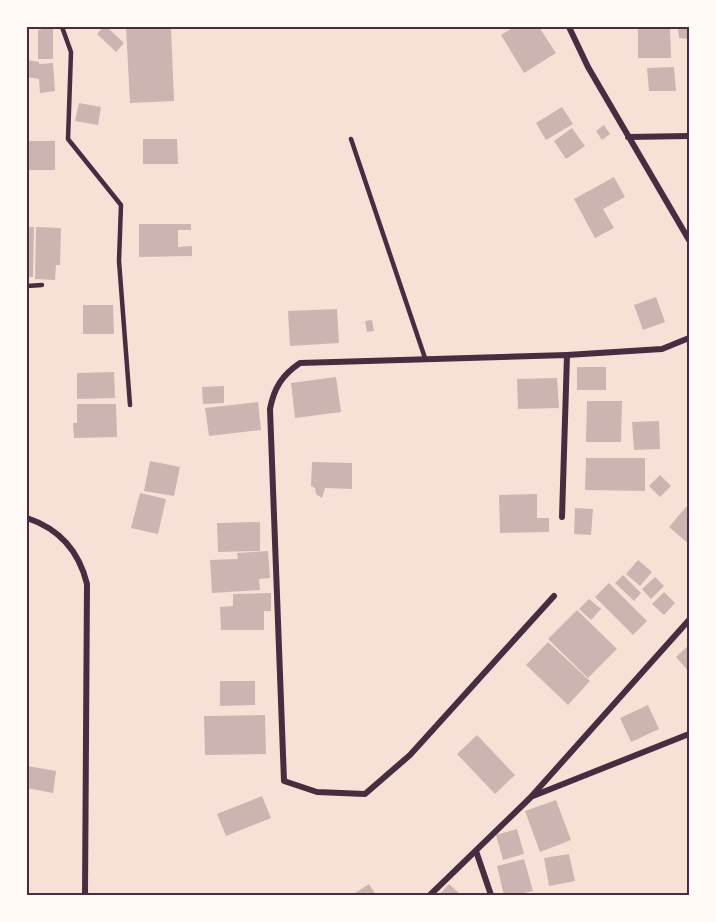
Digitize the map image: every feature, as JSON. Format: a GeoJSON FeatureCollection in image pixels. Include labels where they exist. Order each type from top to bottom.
{"type":"FeatureCollection","features":[{"type":"Feature","properties":{"kind":"street"},"geometry":{"type":"LineString","coordinates":[[569,27],[588,68],[689,240]]}},
{"type":"Feature","properties":{"kind":"street"},"geometry":{"type":"LineString","coordinates":[[628,137],[689,136]]}},
{"type":"Feature","properties":{"kind":"street"},"geometry":{"type":"LineString","coordinates":[[554,596],[410,755],[365,794],[317,792],[284,781],[270,410],[272,398],[282,377],[300,363],[567,355],[662,348],[689,338]]}},
{"type":"Feature","properties":{"kind":"street"},"geometry":{"type":"LineString","coordinates":[[562,517],[567,355]]}},
{"type":"Feature","properties":{"kind":"street"},"geometry":{"type":"LineString","coordinates":[[27,519],[55,530],[66,541],[76,554],[87,584],[85,895]]}},
{"type":"Feature","properties":{"kind":"street"},"geometry":{"type":"LineString","coordinates":[[430,895],[530,798],[689,620]]}},
{"type":"Feature","properties":{"kind":"street"},"geometry":{"type":"LineString","coordinates":[[530,798],[689,734]]}},
{"type":"Feature","properties":{"kind":"street"},"geometry":{"type":"LineString","coordinates":[[476,851],[491,895]]}},
{"type":"Feature","properties":{"kind":"lane"},"geometry":{"type":"LineString","coordinates":[[62,27],[71,52],[68,139],[121,205],[119,261],[130,405]]}},
{"type":"Feature","properties":{"kind":"lane"},"geometry":{"type":"LineString","coordinates":[[351,139],[425,358]]}},
{"type":"Feature","properties":{"kind":"lane"},"geometry":{"type":"LineString","coordinates":[[27,286],[42,285]]}},
{"type":"Feature","properties":{"kind":"building"},"geometry":{"type":"Polygon","coordinates":[[[43,27],[53,27],[53,59],[38,59],[38,30],[43,27]]]}},
{"type":"Feature","properties":{"kind":"building"},"geometry":{"type":"Polygon","coordinates":[[[103,27],[107,27],[124,43],[116,52],[97,34],[103,27]]]}},
{"type":"Feature","properties":{"kind":"building"},"geometry":{"type":"Polygon","coordinates":[[[126,27],[171,27],[174,101],[130,103],[126,27]]]}},
{"type":"Feature","properties":{"kind":"building"},"geometry":{"type":"Polygon","coordinates":[[[514,27],[539,27],[556,53],[524,73],[501,35],[514,27]]]}},
{"type":"Feature","properties":{"kind":"building"},"geometry":{"type":"Polygon","coordinates":[[[638,27],[670,27],[671,58],[638,58],[638,27]]]}},
{"type":"Feature","properties":{"kind":"building"},"geometry":{"type":"Polygon","coordinates":[[[678,27],[689,27],[689,39],[679,38],[678,27]]]}},
{"type":"Feature","properties":{"kind":"building"},"geometry":{"type":"Polygon","coordinates":[[[27,60],[39,62],[39,64],[53,63],[55,91],[40,93],[39,79],[27,77],[27,60]]]}},
{"type":"Feature","properties":{"kind":"building"},"geometry":{"type":"Polygon","coordinates":[[[674,67],[676,91],[649,91],[647,68],[674,67]]]}},
{"type":"Feature","properties":{"kind":"building"},"geometry":{"type":"Polygon","coordinates":[[[79,103],[101,107],[98,125],[75,121],[79,103]]]}},
{"type":"Feature","properties":{"kind":"building"},"geometry":{"type":"Polygon","coordinates":[[[562,107],[573,124],[546,140],[536,123],[562,107]]]}},
{"type":"Feature","properties":{"kind":"building"},"geometry":{"type":"Polygon","coordinates":[[[604,125],[610,134],[602,140],[596,131],[604,125]]]}},
{"type":"Feature","properties":{"kind":"building"},"geometry":{"type":"Polygon","coordinates":[[[572,128],[585,146],[566,159],[554,141],[572,128]]]}},
{"type":"Feature","properties":{"kind":"building"},"geometry":{"type":"Polygon","coordinates":[[[143,139],[177,139],[178,164],[143,164],[143,139]]]}},
{"type":"Feature","properties":{"kind":"building"},"geometry":{"type":"Polygon","coordinates":[[[27,141],[55,141],[55,170],[27,170],[27,141]]]}},
{"type":"Feature","properties":{"kind":"building"},"geometry":{"type":"Polygon","coordinates":[[[614,177],[625,197],[603,209],[614,228],[595,238],[574,199],[614,177]]]}},
{"type":"Feature","properties":{"kind":"building"},"geometry":{"type":"Polygon","coordinates":[[[139,224],[191,224],[191,230],[178,230],[178,247],[192,246],[192,256],[139,257],[139,224]]]}},
{"type":"Feature","properties":{"kind":"building"},"geometry":{"type":"Polygon","coordinates":[[[27,227],[34,227],[33,277],[27,277],[27,227]]]}},
{"type":"Feature","properties":{"kind":"building"},"geometry":{"type":"Polygon","coordinates":[[[36,227],[61,228],[60,265],[56,265],[55,280],[35,279],[36,227]]]}},
{"type":"Feature","properties":{"kind":"building"},"geometry":{"type":"Polygon","coordinates":[[[656,297],[665,322],[643,330],[634,305],[656,297]]]}},
{"type":"Feature","properties":{"kind":"building"},"geometry":{"type":"Polygon","coordinates":[[[83,305],[113,305],[114,334],[83,334],[83,305]]]}},
{"type":"Feature","properties":{"kind":"building"},"geometry":{"type":"Polygon","coordinates":[[[337,309],[339,343],[290,346],[288,311],[337,309]]]}},
{"type":"Feature","properties":{"kind":"building"},"geometry":{"type":"Polygon","coordinates":[[[372,320],[374,331],[367,332],[365,321],[372,320]]]}},
{"type":"Feature","properties":{"kind":"building"},"geometry":{"type":"Polygon","coordinates":[[[577,367],[606,367],[606,390],[577,390],[577,367]]]}},
{"type":"Feature","properties":{"kind":"building"},"geometry":{"type":"Polygon","coordinates":[[[114,372],[115,398],[77,399],[77,373],[114,372]]]}},
{"type":"Feature","properties":{"kind":"building"},"geometry":{"type":"Polygon","coordinates":[[[336,377],[341,412],[295,418],[291,383],[336,377]]]}},
{"type":"Feature","properties":{"kind":"building"},"geometry":{"type":"Polygon","coordinates":[[[557,378],[559,408],[518,409],[517,379],[557,378]]]}},
{"type":"Feature","properties":{"kind":"building"},"geometry":{"type":"Polygon","coordinates":[[[224,386],[224,403],[203,404],[202,387],[224,386]]]}},
{"type":"Feature","properties":{"kind":"building"},"geometry":{"type":"Polygon","coordinates":[[[587,401],[622,401],[621,442],[586,442],[587,401]]]}},
{"type":"Feature","properties":{"kind":"building"},"geometry":{"type":"Polygon","coordinates":[[[258,402],[261,430],[209,436],[205,408],[258,402]]]}},
{"type":"Feature","properties":{"kind":"building"},"geometry":{"type":"Polygon","coordinates":[[[77,404],[116,404],[117,437],[74,438],[73,423],[77,423],[77,404]]]}},
{"type":"Feature","properties":{"kind":"building"},"geometry":{"type":"Polygon","coordinates":[[[659,421],[660,449],[634,450],[632,422],[659,421]]]}},
{"type":"Feature","properties":{"kind":"building"},"geometry":{"type":"Polygon","coordinates":[[[586,458],[645,458],[645,491],[585,490],[586,458]]]}},
{"type":"Feature","properties":{"kind":"building"},"geometry":{"type":"Polygon","coordinates":[[[150,461],[180,467],[174,496],[144,491],[150,461]]]}},
{"type":"Feature","properties":{"kind":"building"},"geometry":{"type":"Polygon","coordinates":[[[312,462],[352,463],[352,489],[325,488],[322,498],[316,494],[315,488],[311,486],[312,462]]]}},
{"type":"Feature","properties":{"kind":"building"},"geometry":{"type":"Polygon","coordinates":[[[660,475],[671,486],[660,497],[649,486],[660,475]]]}},
{"type":"Feature","properties":{"kind":"building"},"geometry":{"type":"Polygon","coordinates":[[[140,493],[166,499],[158,534],[131,528],[140,493]]]}},
{"type":"Feature","properties":{"kind":"building"},"geometry":{"type":"Polygon","coordinates":[[[537,494],[537,518],[549,518],[549,532],[500,533],[499,495],[537,494]]]}},
{"type":"Feature","properties":{"kind":"building"},"geometry":{"type":"Polygon","coordinates":[[[686,507],[689,509],[689,544],[669,527],[686,507]]]}},
{"type":"Feature","properties":{"kind":"building"},"geometry":{"type":"Polygon","coordinates":[[[575,508],[593,509],[591,535],[574,534],[575,508]]]}},
{"type":"Feature","properties":{"kind":"building"},"geometry":{"type":"Polygon","coordinates":[[[260,522],[260,551],[218,552],[217,523],[260,522]]]}},
{"type":"Feature","properties":{"kind":"building"},"geometry":{"type":"Polygon","coordinates":[[[268,551],[270,578],[259,579],[260,590],[212,593],[210,560],[238,559],[237,553],[268,551]]]}},
{"type":"Feature","properties":{"kind":"building"},"geometry":{"type":"Polygon","coordinates":[[[638,560],[652,572],[640,586],[626,574],[638,560]]]}},
{"type":"Feature","properties":{"kind":"building"},"geometry":{"type":"Polygon","coordinates":[[[623,575],[641,593],[634,601],[615,583],[623,575]]]}},
{"type":"Feature","properties":{"kind":"building"},"geometry":{"type":"Polygon","coordinates":[[[655,577],[664,586],[651,599],[642,589],[655,577]]]}},
{"type":"Feature","properties":{"kind":"building"},"geometry":{"type":"Polygon","coordinates":[[[609,583],[647,621],[633,635],[595,597],[609,583]]]}},
{"type":"Feature","properties":{"kind":"building"},"geometry":{"type":"Polygon","coordinates":[[[664,592],[675,603],[664,615],[652,604],[664,592]]]}},
{"type":"Feature","properties":{"kind":"building"},"geometry":{"type":"Polygon","coordinates":[[[271,593],[271,611],[264,611],[264,630],[221,630],[220,607],[233,606],[233,594],[271,593]]]}},
{"type":"Feature","properties":{"kind":"building"},"geometry":{"type":"Polygon","coordinates":[[[589,599],[601,609],[591,620],[579,609],[589,599]]]}},
{"type":"Feature","properties":{"kind":"building"},"geometry":{"type":"Polygon","coordinates":[[[577,610],[617,649],[588,678],[548,639],[577,610]]]}},
{"type":"Feature","properties":{"kind":"building"},"geometry":{"type":"Polygon","coordinates":[[[548,642],[590,681],[568,705],[526,665],[548,642]]]}},
{"type":"Feature","properties":{"kind":"building"},"geometry":{"type":"Polygon","coordinates":[[[689,645],[689,672],[676,657],[689,645]]]}},
{"type":"Feature","properties":{"kind":"building"},"geometry":{"type":"Polygon","coordinates":[[[220,681],[255,681],[255,705],[220,706],[220,681]]]}},
{"type":"Feature","properties":{"kind":"building"},"geometry":{"type":"Polygon","coordinates":[[[648,705],[659,729],[631,742],[620,718],[648,705]]]}},
{"type":"Feature","properties":{"kind":"building"},"geometry":{"type":"Polygon","coordinates":[[[265,715],[266,754],[205,755],[204,716],[265,715]]]}},
{"type":"Feature","properties":{"kind":"building"},"geometry":{"type":"Polygon","coordinates":[[[477,735],[515,775],[495,794],[457,754],[477,735]]]}},
{"type":"Feature","properties":{"kind":"building"},"geometry":{"type":"Polygon","coordinates":[[[27,766],[56,771],[53,793],[27,788],[27,766]]]}},
{"type":"Feature","properties":{"kind":"building"},"geometry":{"type":"Polygon","coordinates":[[[262,796],[271,818],[226,836],[217,814],[262,796]]]}},
{"type":"Feature","properties":{"kind":"building"},"geometry":{"type":"Polygon","coordinates":[[[556,800],[571,840],[540,852],[525,811],[556,800]]]}},
{"type":"Feature","properties":{"kind":"building"},"geometry":{"type":"Polygon","coordinates":[[[517,829],[524,854],[503,860],[496,835],[517,829]]]}},
{"type":"Feature","properties":{"kind":"building"},"geometry":{"type":"Polygon","coordinates":[[[569,854],[575,881],[549,886],[544,858],[569,854]]]}},
{"type":"Feature","properties":{"kind":"building"},"geometry":{"type":"Polygon","coordinates":[[[524,859],[533,891],[504,895],[497,866],[524,859]]]}},
{"type":"Feature","properties":{"kind":"building"},"geometry":{"type":"Polygon","coordinates":[[[369,884],[376,895],[352,895],[369,884]]]}},
{"type":"Feature","properties":{"kind":"building"},"geometry":{"type":"Polygon","coordinates":[[[449,884],[461,895],[439,895],[449,884]]]}}]}
